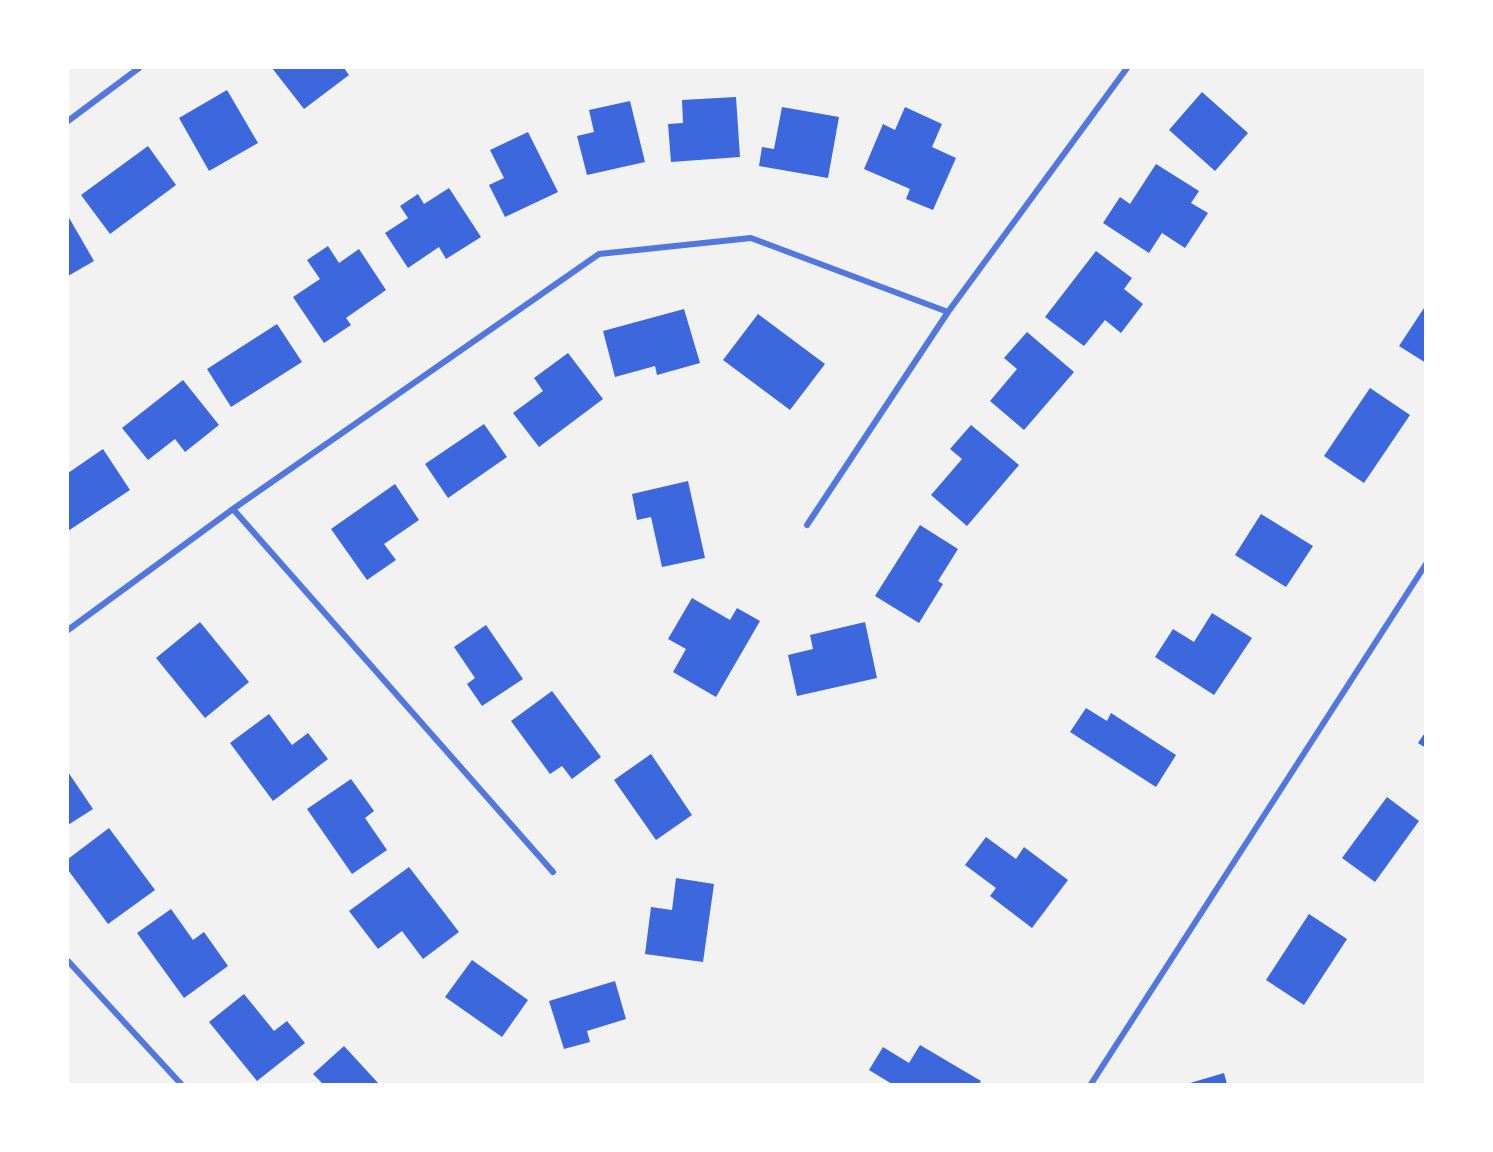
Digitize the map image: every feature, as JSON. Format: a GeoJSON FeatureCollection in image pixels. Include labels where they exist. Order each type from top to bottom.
{"type":"FeatureCollection","features":[{"type":"Feature","properties":{"kind":"street"},"geometry":{"type":"LineString","coordinates":[[68,121],[140,68]]}},
{"type":"Feature","properties":{"kind":"street"},"geometry":{"type":"LineString","coordinates":[[807,525],[948,312],[1127,68]]}},
{"type":"Feature","properties":{"kind":"street"},"geometry":{"type":"LineString","coordinates":[[68,630],[232,508],[599,254],[750,238],[948,312]]}},
{"type":"Feature","properties":{"kind":"street"},"geometry":{"type":"LineString","coordinates":[[232,508],[553,872]]}},
{"type":"Feature","properties":{"kind":"street"},"geometry":{"type":"LineString","coordinates":[[1091,1084],[1425,564]]}},
{"type":"Feature","properties":{"kind":"street"},"geometry":{"type":"LineString","coordinates":[[68,961],[181,1084]]}},
{"type":"Feature","properties":{"kind":"building"},"geometry":{"type":"Polygon","coordinates":[[[272,68],[344,68],[349,75],[304,109],[272,68]]]}},
{"type":"Feature","properties":{"kind":"building"},"geometry":{"type":"Polygon","coordinates":[[[227,90],[258,143],[209,171],[179,118],[227,90]]]}},
{"type":"Feature","properties":{"kind":"building"},"geometry":{"type":"Polygon","coordinates":[[[1202,92],[1248,133],[1215,171],[1169,130],[1202,92]]]}},
{"type":"Feature","properties":{"kind":"building"},"geometry":{"type":"Polygon","coordinates":[[[736,97],[740,157],[671,162],[668,124],[683,123],[682,100],[736,97]]]}},
{"type":"Feature","properties":{"kind":"building"},"geometry":{"type":"Polygon","coordinates":[[[630,101],[645,162],[587,175],[577,136],[594,132],[589,110],[630,101]]]}},
{"type":"Feature","properties":{"kind":"building"},"geometry":{"type":"Polygon","coordinates":[[[782,107],[839,117],[828,178],[759,166],[762,147],[774,149],[782,107]]]}},
{"type":"Feature","properties":{"kind":"building"},"geometry":{"type":"Polygon","coordinates":[[[905,107],[942,124],[932,147],[956,158],[933,210],[906,199],[910,189],[864,169],[883,124],[895,130],[905,107]]]}},
{"type":"Feature","properties":{"kind":"building"},"geometry":{"type":"Polygon","coordinates":[[[528,132],[558,192],[505,217],[489,185],[504,178],[490,150],[528,132]]]}},
{"type":"Feature","properties":{"kind":"building"},"geometry":{"type":"Polygon","coordinates":[[[148,146],[176,185],[110,234],[81,195],[148,146]]]}},
{"type":"Feature","properties":{"kind":"building"},"geometry":{"type":"Polygon","coordinates":[[[1156,164],[1199,191],[1191,203],[1208,213],[1185,248],[1162,233],[1149,253],[1103,223],[1120,197],[1130,204],[1156,164]]]}},
{"type":"Feature","properties":{"kind":"building"},"geometry":{"type":"Polygon","coordinates":[[[449,188],[481,237],[446,259],[439,247],[408,268],[385,233],[408,218],[400,206],[418,194],[424,204],[449,188]]]}},
{"type":"Feature","properties":{"kind":"building"},"geometry":{"type":"Polygon","coordinates":[[[68,216],[94,261],[68,276],[68,216]]]}},
{"type":"Feature","properties":{"kind":"building"},"geometry":{"type":"Polygon","coordinates":[[[328,246],[339,263],[359,249],[386,290],[346,318],[351,325],[324,343],[293,297],[320,279],[307,260],[328,246]]]}},
{"type":"Feature","properties":{"kind":"building"},"geometry":{"type":"Polygon","coordinates":[[[1096,251],[1132,278],[1124,289],[1143,304],[1121,333],[1105,320],[1084,346],[1045,317],[1096,251]]]}},
{"type":"Feature","properties":{"kind":"building"},"geometry":{"type":"Polygon","coordinates":[[[1426,305],[1426,363],[1399,346],[1426,305]]]}},
{"type":"Feature","properties":{"kind":"building"},"geometry":{"type":"Polygon","coordinates":[[[684,309],[700,363],[657,375],[655,366],[615,377],[603,331],[684,309]]]}},
{"type":"Feature","properties":{"kind":"building"},"geometry":{"type":"Polygon","coordinates":[[[758,314],[825,364],[790,410],[723,360],[758,314]]]}},
{"type":"Feature","properties":{"kind":"building"},"geometry":{"type":"Polygon","coordinates":[[[277,324],[302,362],[231,407],[207,369],[277,324]]]}},
{"type":"Feature","properties":{"kind":"building"},"geometry":{"type":"Polygon","coordinates":[[[1027,332],[1074,372],[1024,430],[990,401],[1017,369],[1004,358],[1027,332]]]}},
{"type":"Feature","properties":{"kind":"building"},"geometry":{"type":"Polygon","coordinates":[[[568,353],[603,399],[539,447],[513,413],[543,391],[534,378],[568,353]]]}},
{"type":"Feature","properties":{"kind":"building"},"geometry":{"type":"Polygon","coordinates":[[[183,380],[219,425],[185,452],[175,439],[148,460],[122,428],[183,380]]]}},
{"type":"Feature","properties":{"kind":"building"},"geometry":{"type":"Polygon","coordinates":[[[1370,388],[1410,415],[1364,483],[1324,456],[1370,388]]]}},
{"type":"Feature","properties":{"kind":"building"},"geometry":{"type":"Polygon","coordinates":[[[484,424],[507,457],[448,498],[425,464],[484,424]]]}},
{"type":"Feature","properties":{"kind":"building"},"geometry":{"type":"Polygon","coordinates":[[[971,425],[1019,465],[967,526],[931,495],[962,459],[950,449],[971,425]]]}},
{"type":"Feature","properties":{"kind":"building"},"geometry":{"type":"Polygon","coordinates":[[[103,449],[130,490],[68,531],[68,473],[103,449]]]}},
{"type":"Feature","properties":{"kind":"building"},"geometry":{"type":"Polygon","coordinates":[[[688,481],[705,558],[662,567],[651,517],[637,520],[632,494],[688,481]]]}},
{"type":"Feature","properties":{"kind":"building"},"geometry":{"type":"Polygon","coordinates":[[[395,484],[419,520],[384,544],[396,560],[367,580],[331,529],[395,484]]]}},
{"type":"Feature","properties":{"kind":"building"},"geometry":{"type":"Polygon","coordinates":[[[1261,514],[1313,546],[1286,587],[1235,555],[1261,514]]]}},
{"type":"Feature","properties":{"kind":"building"},"geometry":{"type":"Polygon","coordinates":[[[920,525],[958,549],[938,581],[943,584],[919,623],[875,596],[920,525]]]}},
{"type":"Feature","properties":{"kind":"building"},"geometry":{"type":"Polygon","coordinates":[[[692,598],[730,620],[737,608],[760,621],[716,697],[673,672],[686,649],[668,639],[692,598]]]}},
{"type":"Feature","properties":{"kind":"building"},"geometry":{"type":"Polygon","coordinates":[[[1212,613],[1252,638],[1214,695],[1155,657],[1173,629],[1194,642],[1212,613]]]}},
{"type":"Feature","properties":{"kind":"building"},"geometry":{"type":"Polygon","coordinates":[[[200,622],[249,682],[205,718],[156,658],[200,622]]]}},
{"type":"Feature","properties":{"kind":"building"},"geometry":{"type":"Polygon","coordinates":[[[865,622],[877,678],[797,696],[788,655],[813,649],[810,635],[865,622]]]}},
{"type":"Feature","properties":{"kind":"building"},"geometry":{"type":"Polygon","coordinates":[[[486,625],[523,679],[482,706],[467,684],[475,678],[454,647],[486,625]]]}},
{"type":"Feature","properties":{"kind":"building"},"geometry":{"type":"Polygon","coordinates":[[[552,691],[601,757],[572,779],[562,766],[550,774],[511,721],[552,691]]]}},
{"type":"Feature","properties":{"kind":"building"},"geometry":{"type":"Polygon","coordinates":[[[1086,708],[1107,721],[1111,713],[1176,755],[1156,787],[1070,732],[1086,708]]]}},
{"type":"Feature","properties":{"kind":"building"},"geometry":{"type":"Polygon","coordinates":[[[269,714],[292,745],[308,733],[328,759],[273,801],[230,743],[269,714]]]}},
{"type":"Feature","properties":{"kind":"building"},"geometry":{"type":"Polygon","coordinates":[[[1426,731],[1426,748],[1418,743],[1426,731]]]}},
{"type":"Feature","properties":{"kind":"building"},"geometry":{"type":"Polygon","coordinates":[[[651,754],[692,815],[656,840],[614,780],[651,754]]]}},
{"type":"Feature","properties":{"kind":"building"},"geometry":{"type":"Polygon","coordinates":[[[68,772],[93,809],[68,825],[68,772]]]}},
{"type":"Feature","properties":{"kind":"building"},"geometry":{"type":"Polygon","coordinates":[[[351,779],[374,811],[365,818],[387,850],[352,874],[307,809],[351,779]]]}},
{"type":"Feature","properties":{"kind":"building"},"geometry":{"type":"Polygon","coordinates":[[[1387,797],[1419,821],[1375,882],[1342,858],[1387,797]]]}},
{"type":"Feature","properties":{"kind":"building"},"geometry":{"type":"Polygon","coordinates":[[[109,828],[155,890],[108,924],[68,870],[68,859],[109,828]]]}},
{"type":"Feature","properties":{"kind":"building"},"geometry":{"type":"Polygon","coordinates":[[[986,837],[1016,859],[1024,847],[1068,880],[1032,928],[990,896],[996,888],[965,865],[986,837]]]}},
{"type":"Feature","properties":{"kind":"building"},"geometry":{"type":"Polygon","coordinates":[[[409,867],[459,932],[423,959],[402,931],[378,949],[349,911],[409,867]]]}},
{"type":"Feature","properties":{"kind":"building"},"geometry":{"type":"Polygon","coordinates":[[[676,878],[714,884],[703,962],[645,954],[651,907],[672,910],[676,878]]]}},
{"type":"Feature","properties":{"kind":"building"},"geometry":{"type":"Polygon","coordinates":[[[171,909],[193,940],[204,932],[228,966],[184,998],[137,933],[171,909]]]}},
{"type":"Feature","properties":{"kind":"building"},"geometry":{"type":"Polygon","coordinates":[[[1309,914],[1347,939],[1304,1005],[1266,980],[1309,914]]]}},
{"type":"Feature","properties":{"kind":"building"},"geometry":{"type":"Polygon","coordinates":[[[472,960],[528,1000],[502,1037],[445,997],[472,960]]]}},
{"type":"Feature","properties":{"kind":"building"},"geometry":{"type":"Polygon","coordinates":[[[615,981],[626,1019],[587,1031],[590,1042],[564,1049],[549,1001],[615,981]]]}},
{"type":"Feature","properties":{"kind":"building"},"geometry":{"type":"Polygon","coordinates":[[[244,994],[274,1031],[287,1021],[305,1043],[257,1081],[209,1022],[244,994]]]}},
{"type":"Feature","properties":{"kind":"building"},"geometry":{"type":"Polygon","coordinates":[[[920,1045],[981,1081],[979,1084],[892,1084],[869,1070],[883,1047],[909,1063],[920,1045]]]}},
{"type":"Feature","properties":{"kind":"building"},"geometry":{"type":"Polygon","coordinates":[[[344,1046],[379,1084],[323,1084],[313,1074],[344,1046]]]}},
{"type":"Feature","properties":{"kind":"building"},"geometry":{"type":"Polygon","coordinates":[[[1224,1073],[1227,1084],[1190,1083],[1224,1073]]]}}]}
